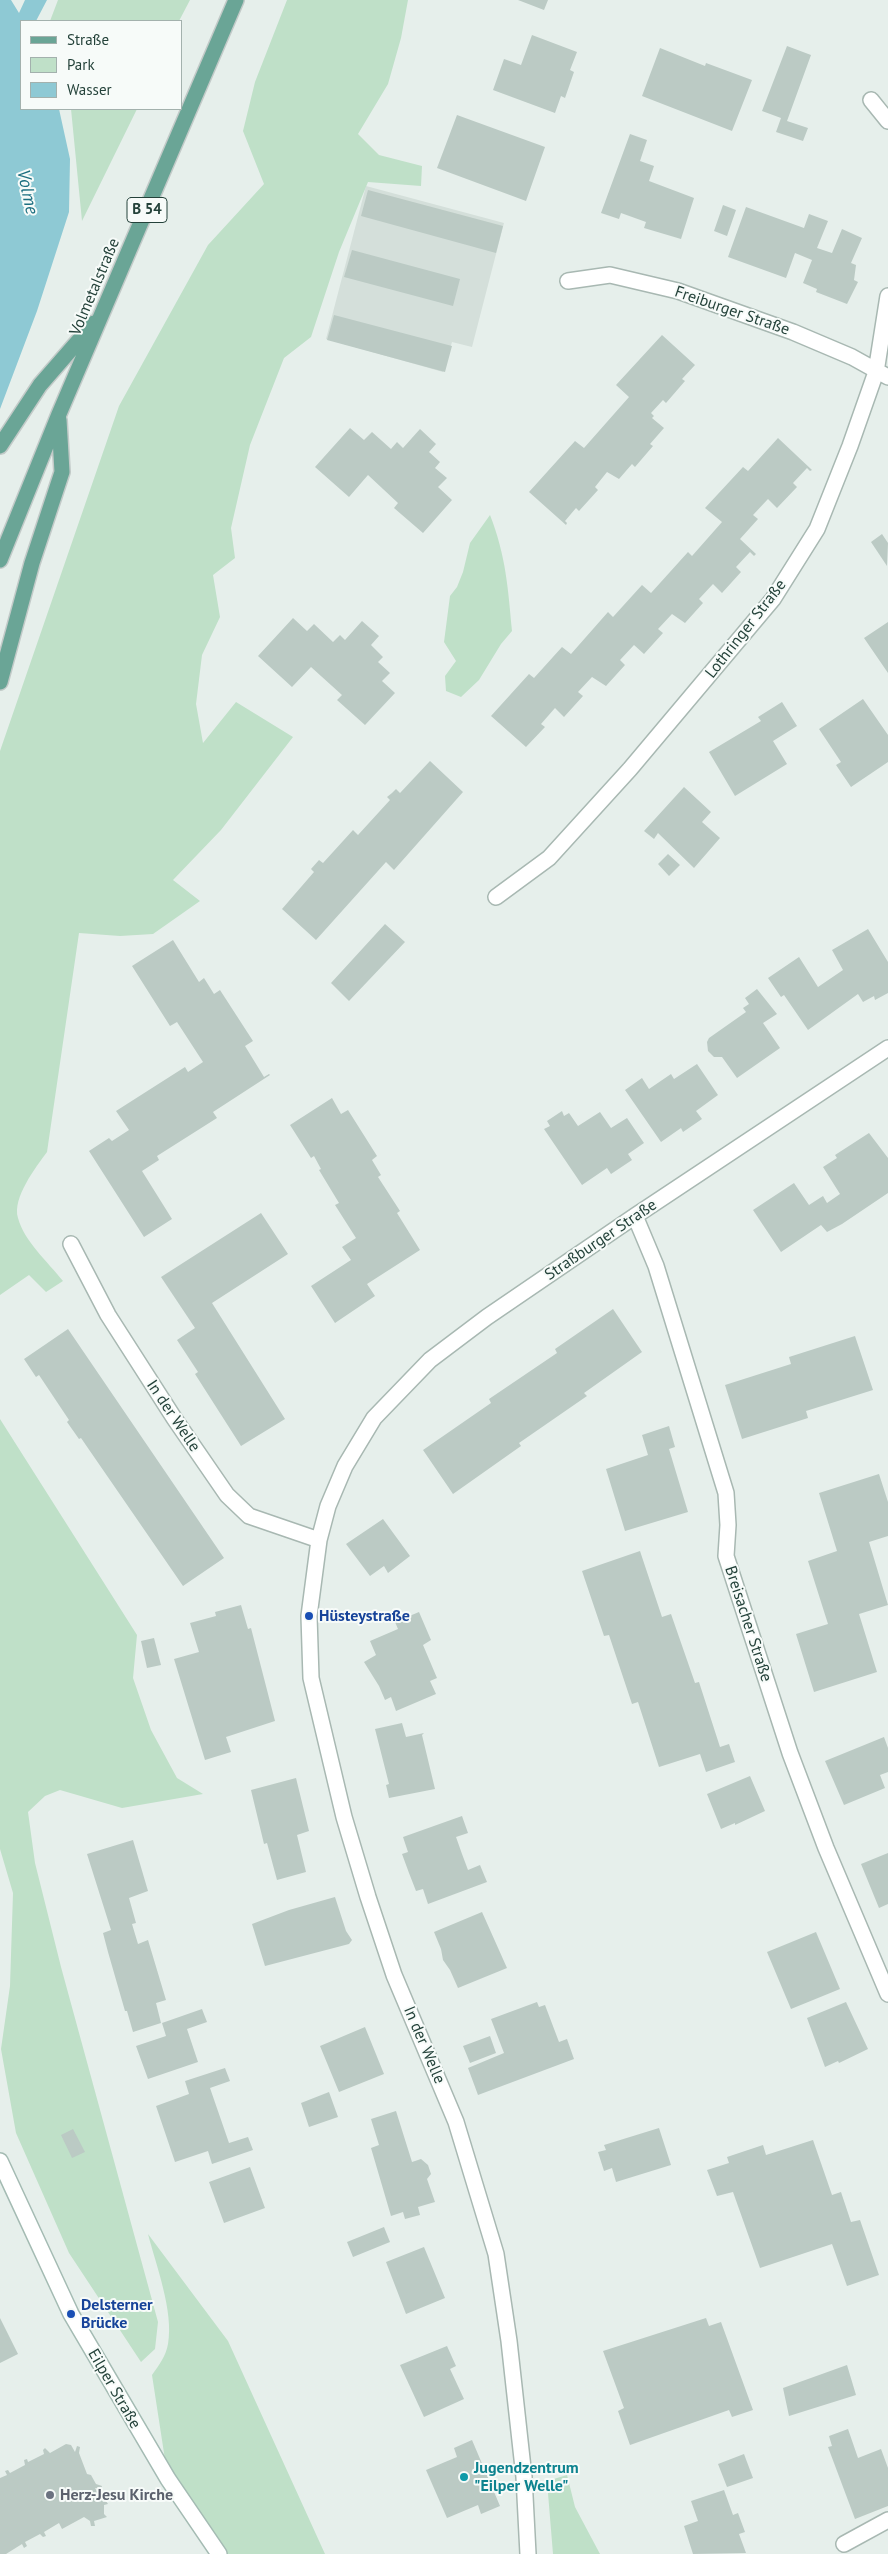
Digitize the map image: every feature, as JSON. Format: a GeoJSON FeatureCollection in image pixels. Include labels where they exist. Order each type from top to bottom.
{"type":"FeatureCollection","features":[{"type":"Feature","properties":{"kind":"main road","name":"Volmetalstraße"},"geometry":{"type":"LineString","coordinates":[[0,560],[59,414],[105,311],[188,109],[236,0]]}},
{"type":"Feature","properties":{"kind":"main road"},"geometry":{"type":"LineString","coordinates":[[0,446],[40,385],[105,311]]}},
{"type":"Feature","properties":{"kind":"main road"},"geometry":{"type":"LineString","coordinates":[[0,682],[32,563],[62,472],[59,414]]}},
{"type":"Feature","properties":{"kind":"street"},"geometry":{"type":"LineString","coordinates":[[871,100],[888,121]]}},
{"type":"Feature","properties":{"kind":"street","name":"Freiburger Straße"},"geometry":{"type":"LineString","coordinates":[[568,281],[610,275],[678,291],[793,332],[852,357],[882,374]]}},
{"type":"Feature","properties":{"kind":"street","name":"Lothringer Straße"},"geometry":{"type":"LineString","coordinates":[[496,897],[549,858],[630,769],[773,599],[817,529],[850,446],[882,374],[888,296]]}},
{"type":"Feature","properties":{"kind":"street","name":"Straßburger Straße"},"geometry":{"type":"LineString","coordinates":[[345,1466],[374,1418],[430,1360],[487,1317],[635,1216],[888,1048]]}},
{"type":"Feature","properties":{"kind":"street","name":"Breisacher Straße"},"geometry":{"type":"LineString","coordinates":[[635,1216],[656,1266],[726,1493],[728,1525],[726,1556],[790,1753],[826,1848],[888,1994]]}},
{"type":"Feature","properties":{"kind":"street","name":"In der Welle"},"geometry":{"type":"LineString","coordinates":[[72,1244],[121,1337],[227,1496],[249,1516],[319,1540]]}},
{"type":"Feature","properties":{"kind":"street","name":"In der Welle"},"geometry":{"type":"LineString","coordinates":[[345,1466],[328,1506],[319,1540],[309,1616],[311,1678],[344,1817],[368,1897],[394,1975],[456,2122],[496,2254],[509,2341],[524,2478],[528,2554]]}},
{"type":"Feature","properties":{"kind":"street","name":"Eilper Straße"},"geometry":{"type":"LineString","coordinates":[[0,2161],[71,2314],[168,2478],[219,2554]]}},
{"type":"Feature","properties":{"kind":"street"},"geometry":{"type":"LineString","coordinates":[[844,2544],[888,2520]]}},
{"type":"Feature","properties":{"kind":"shaded area"},"geometry":{"type":"Polygon","coordinates":[[[366,186],[504,223],[472,347],[452,342],[443,372],[326,339],[366,186]]]}},
{"type":"Feature","properties":{"kind":"green space"},"geometry":{"type":"Polygon","coordinates":[[[58,0],[190,0],[180,20],[50,20],[58,0]]]}},
{"type":"Feature","properties":{"kind":"green space"},"geometry":{"type":"Polygon","coordinates":[[[287,0],[408,0],[401,38],[388,84],[358,134],[379,155],[422,166],[421,186],[368,182],[339,252],[311,337],[284,358],[250,445],[231,528],[235,558],[213,575],[220,617],[202,655],[196,704],[203,743],[236,702],[293,737],[221,830],[173,880],[200,901],[153,934],[120,936],[79,933],[47,1152],[26,1183],[18,1201],[17,1210],[25,1235],[63,1281],[46,1292],[29,1275],[0,1295],[0,751],[119,406],[208,245],[264,184],[243,131],[255,82],[287,0]]]}},
{"type":"Feature","properties":{"kind":"green space"},"geometry":{"type":"Polygon","coordinates":[[[71,110],[137,110],[82,221],[71,110]]]}},
{"type":"Feature","properties":{"kind":"green space"},"geometry":{"type":"Polygon","coordinates":[[[490,515],[503,558],[508,586],[512,631],[501,644],[479,680],[461,697],[446,691],[445,676],[456,661],[444,642],[450,596],[457,587],[463,572],[470,543],[490,515]]]}},
{"type":"Feature","properties":{"kind":"green space"},"geometry":{"type":"Polygon","coordinates":[[[0,1419],[137,1635],[133,1678],[151,1730],[177,1778],[203,1794],[122,1808],[60,1790],[45,1796],[28,1812],[35,1863],[61,1967],[158,2322],[155,2349],[141,2362],[69,2253],[16,2133],[1,2049],[10,1986],[13,1893],[0,1849],[0,1419]]]}},
{"type":"Feature","properties":{"kind":"green space"},"geometry":{"type":"Polygon","coordinates":[[[148,2234],[228,2341],[325,2554],[219,2554],[168,2479],[152,2375],[167,2348],[169,2318],[148,2234]]]}},
{"type":"Feature","properties":{"kind":"green space"},"geometry":{"type":"Polygon","coordinates":[[[567,2475],[575,2507],[600,2554],[553,2554],[547,2481],[567,2475]]]}},
{"type":"Feature","properties":{"kind":"water","name":"Volme"},"geometry":{"type":"Polygon","coordinates":[[[0,0],[11,0],[19,13],[25,0],[47,0],[37,20],[20,20],[20,110],[59,110],[70,159],[69,212],[37,311],[0,409],[0,0]]]}},
{"type":"Feature","properties":{"kind":"building"},"geometry":{"type":"Polygon","coordinates":[[[518,0],[548,0],[544,10],[518,0]]]}},
{"type":"Feature","properties":{"kind":"building"},"geometry":{"type":"Polygon","coordinates":[[[532,35],[577,52],[570,70],[574,72],[565,98],[561,96],[555,113],[493,90],[504,59],[521,65],[532,35]]]}},
{"type":"Feature","properties":{"kind":"building"},"geometry":{"type":"Polygon","coordinates":[[[787,46],[811,55],[787,121],[808,128],[803,141],[776,132],[781,118],[762,111],[787,46]]]}},
{"type":"Feature","properties":{"kind":"building"},"geometry":{"type":"Polygon","coordinates":[[[660,48],[705,66],[706,63],[752,80],[732,131],[642,96],[660,48]]]}},
{"type":"Feature","properties":{"kind":"building"},"geometry":{"type":"Polygon","coordinates":[[[457,115],[545,147],[526,201],[437,168],[457,115]]]}},
{"type":"Feature","properties":{"kind":"building"},"geometry":{"type":"Polygon","coordinates":[[[630,134],[647,140],[640,161],[654,166],[649,181],[694,198],[681,239],[644,228],[646,222],[621,213],[619,219],[601,213],[630,134]]]}},
{"type":"Feature","properties":{"kind":"building"},"geometry":{"type":"Polygon","coordinates":[[[368,190],[503,226],[496,253],[361,216],[368,190]]]}},
{"type":"Feature","properties":{"kind":"building"},"geometry":{"type":"Polygon","coordinates":[[[723,205],[736,210],[727,236],[714,231],[723,205]]]}},
{"type":"Feature","properties":{"kind":"building"},"geometry":{"type":"Polygon","coordinates":[[[746,207],[804,228],[809,214],[828,221],[817,248],[832,253],[842,229],[862,238],[851,263],[856,265],[854,280],[858,282],[847,304],[816,292],[817,289],[803,283],[812,260],[795,253],[786,278],[728,257],[746,207]]]}},
{"type":"Feature","properties":{"kind":"building"},"geometry":{"type":"Polygon","coordinates":[[[352,250],[460,279],[453,306],[344,277],[352,250]]]}},
{"type":"Feature","properties":{"kind":"building"},"geometry":{"type":"Polygon","coordinates":[[[334,315],[452,346],[445,372],[327,340],[334,315]]]}},
{"type":"Feature","properties":{"kind":"building"},"geometry":{"type":"Polygon","coordinates":[[[662,335],[695,365],[682,379],[685,381],[666,403],[663,400],[651,413],[654,416],[652,418],[664,428],[650,444],[653,446],[635,467],[632,464],[619,479],[607,472],[595,487],[598,490],[579,511],[576,508],[565,521],[566,525],[529,492],[575,441],[584,448],[629,397],[616,385],[662,335]]]}},
{"type":"Feature","properties":{"kind":"building"},"geometry":{"type":"Polygon","coordinates":[[[350,428],[364,440],[372,432],[391,449],[397,442],[403,448],[420,429],[436,444],[429,452],[440,462],[435,468],[447,478],[438,487],[452,500],[423,533],[394,508],[398,503],[368,475],[349,497],[315,467],[350,428]]]}},
{"type":"Feature","properties":{"kind":"building"},"geometry":{"type":"Polygon","coordinates":[[[778,438],[812,470],[810,471],[807,468],[793,483],[797,487],[777,508],[768,499],[753,515],[758,519],[740,539],[756,554],[754,556],[750,552],[736,567],[741,572],[722,593],[713,584],[699,599],[703,603],[685,623],[672,614],[658,629],[663,633],[644,654],[634,645],[620,660],[625,665],[606,686],[592,677],[578,692],[583,696],[564,717],[555,708],[541,724],[545,727],[526,747],[491,716],[529,674],[534,678],[562,647],[571,654],[608,612],[613,617],[642,585],[651,593],[688,552],[692,556],[722,522],[705,508],[743,467],[748,471],[778,438]]]}},
{"type":"Feature","properties":{"kind":"building"},"geometry":{"type":"Polygon","coordinates":[[[882,534],[888,543],[887,566],[871,542],[882,534]]]}},
{"type":"Feature","properties":{"kind":"building"},"geometry":{"type":"Polygon","coordinates":[[[293,618],[307,631],[314,624],[333,642],[340,635],[345,640],[362,621],[379,636],[371,645],[383,657],[378,662],[390,673],[382,681],[395,693],[365,725],[337,700],[342,695],[311,667],[292,687],[258,656],[293,618]]]}},
{"type":"Feature","properties":{"kind":"building"},"geometry":{"type":"Polygon","coordinates":[[[888,622],[888,673],[864,638],[888,622]]]}},
{"type":"Feature","properties":{"kind":"building"},"geometry":{"type":"Polygon","coordinates":[[[863,699],[888,735],[888,762],[851,787],[836,765],[841,762],[819,729],[863,699]]]}},
{"type":"Feature","properties":{"kind":"building"},"geometry":{"type":"Polygon","coordinates":[[[782,702],[797,726],[773,741],[787,764],[735,796],[709,752],[761,721],[758,717],[782,702]]]}},
{"type":"Feature","properties":{"kind":"building"},"geometry":{"type":"Polygon","coordinates":[[[430,761],[463,792],[394,870],[386,862],[316,940],[282,909],[314,872],[311,869],[319,860],[323,863],[353,830],[358,835],[390,800],[387,797],[396,789],[400,793],[430,761]]]}},
{"type":"Feature","properties":{"kind":"building"},"geometry":{"type":"Polygon","coordinates":[[[684,787],[711,812],[702,822],[720,838],[694,868],[658,833],[654,839],[644,831],[684,787]]]}},
{"type":"Feature","properties":{"kind":"building"},"geometry":{"type":"Polygon","coordinates":[[[668,854],[680,865],[669,876],[658,864],[668,854]]]}},
{"type":"Feature","properties":{"kind":"building"},"geometry":{"type":"Polygon","coordinates":[[[385,924],[405,942],[349,1001],[331,983],[385,924]]]}},
{"type":"Feature","properties":{"kind":"building"},"geometry":{"type":"Polygon","coordinates":[[[868,929],[888,962],[888,993],[875,1000],[874,996],[863,1002],[858,994],[808,1030],[784,995],[781,997],[768,978],[799,957],[818,987],[843,970],[832,950],[868,929]]]}},
{"type":"Feature","properties":{"kind":"building"},"geometry":{"type":"Polygon","coordinates":[[[173,940],[199,982],[204,978],[214,994],[220,990],[253,1041],[245,1046],[264,1077],[270,1075],[213,1112],[217,1118],[157,1156],[159,1160],[142,1171],[172,1219],[144,1237],[89,1151],[109,1138],[112,1141],[129,1130],[116,1111],[185,1067],[188,1072],[203,1062],[177,1022],[170,1026],[132,966],[173,940]]]}},
{"type":"Feature","properties":{"kind":"building"},"geometry":{"type":"Polygon","coordinates":[[[757,989],[777,1014],[763,1023],[780,1048],[737,1078],[722,1057],[714,1057],[708,1051],[707,1042],[709,1038],[746,1012],[743,1008],[749,1004],[745,998],[757,989]]]}},
{"type":"Feature","properties":{"kind":"building"},"geometry":{"type":"Polygon","coordinates":[[[697,1064],[718,1095],[696,1111],[702,1119],[683,1132],[681,1128],[661,1142],[625,1090],[642,1078],[649,1089],[671,1074],[674,1079],[697,1064]]]}},
{"type":"Feature","properties":{"kind":"building"},"geometry":{"type":"Polygon","coordinates":[[[332,1098],[341,1114],[348,1110],[377,1156],[372,1160],[381,1175],[378,1177],[400,1211],[397,1213],[420,1250],[367,1284],[375,1296],[335,1323],[311,1286],[351,1260],[342,1247],[356,1238],[335,1205],[339,1203],[319,1170],[321,1169],[314,1156],[311,1158],[290,1125],[332,1098]]]}},
{"type":"Feature","properties":{"kind":"building"},"geometry":{"type":"Polygon","coordinates":[[[562,1111],[564,1116],[569,1113],[578,1126],[600,1112],[611,1128],[627,1118],[644,1143],[628,1154],[632,1160],[611,1174],[607,1168],[582,1185],[544,1129],[550,1126],[547,1121],[562,1111]]]}},
{"type":"Feature","properties":{"kind":"building"},"geometry":{"type":"Polygon","coordinates":[[[869,1133],[888,1158],[888,1193],[842,1224],[827,1232],[821,1225],[781,1252],[753,1210],[794,1183],[809,1205],[823,1196],[827,1203],[840,1194],[823,1167],[837,1158],[835,1155],[869,1133]]]}},
{"type":"Feature","properties":{"kind":"building"},"geometry":{"type":"Polygon","coordinates":[[[261,1213],[288,1254],[212,1303],[285,1419],[241,1446],[195,1374],[198,1372],[177,1340],[195,1328],[161,1277],[261,1213]]]}},
{"type":"Feature","properties":{"kind":"building"},"geometry":{"type":"Polygon","coordinates":[[[613,1309],[642,1352],[584,1393],[587,1396],[519,1443],[521,1446],[453,1494],[423,1450],[491,1403],[489,1399],[557,1353],[555,1349],[613,1309]]]}},
{"type":"Feature","properties":{"kind":"building"},"geometry":{"type":"Polygon","coordinates":[[[68,1329],[224,1558],[183,1586],[81,1438],[79,1439],[67,1422],[69,1420],[39,1375],[36,1377],[24,1359],[68,1329]]]}},
{"type":"Feature","properties":{"kind":"building"},"geometry":{"type":"Polygon","coordinates":[[[855,1336],[873,1390],[806,1411],[808,1418],[742,1439],[725,1385],[791,1364],[789,1357],[855,1336]]]}},
{"type":"Feature","properties":{"kind":"building"},"geometry":{"type":"Polygon","coordinates":[[[669,1426],[675,1447],[669,1449],[688,1512],[625,1531],[606,1469],[648,1455],[642,1435],[669,1426]]]}},
{"type":"Feature","properties":{"kind":"building"},"geometry":{"type":"Polygon","coordinates":[[[879,1474],[888,1502],[888,1536],[869,1542],[888,1605],[859,1614],[877,1672],[814,1692],[796,1634],[828,1624],[808,1561],[837,1551],[819,1493],[879,1474]]]}},
{"type":"Feature","properties":{"kind":"building"},"geometry":{"type":"Polygon","coordinates":[[[383,1519],[410,1556],[388,1573],[384,1566],[370,1576],[346,1544],[383,1519]]]}},
{"type":"Feature","properties":{"kind":"building"},"geometry":{"type":"Polygon","coordinates":[[[640,1551],[662,1617],[671,1614],[695,1683],[699,1682],[720,1747],[729,1744],[735,1762],[706,1772],[700,1754],[659,1767],[638,1702],[632,1704],[609,1635],[604,1636],[582,1571],[640,1551]]]}},
{"type":"Feature","properties":{"kind":"building"},"geometry":{"type":"Polygon","coordinates":[[[241,1605],[248,1629],[251,1628],[275,1721],[226,1737],[231,1752],[205,1760],[174,1659],[199,1652],[190,1623],[216,1616],[215,1612],[241,1605]]]}},
{"type":"Feature","properties":{"kind":"building"},"geometry":{"type":"Polygon","coordinates":[[[419,1612],[431,1640],[423,1645],[437,1678],[430,1681],[436,1694],[396,1711],[391,1697],[385,1700],[379,1686],[364,1662],[376,1655],[370,1641],[398,1629],[395,1622],[419,1612]]]}},
{"type":"Feature","properties":{"kind":"building"},"geometry":{"type":"Polygon","coordinates":[[[154,1638],[161,1665],[147,1668],[141,1641],[154,1638]]]}},
{"type":"Feature","properties":{"kind":"building"},"geometry":{"type":"Polygon","coordinates":[[[402,1723],[406,1737],[424,1733],[422,1735],[435,1789],[389,1798],[386,1785],[389,1784],[375,1729],[402,1723]]]}},
{"type":"Feature","properties":{"kind":"building"},"geometry":{"type":"Polygon","coordinates":[[[884,1737],[888,1748],[888,1772],[880,1775],[885,1788],[844,1805],[825,1761],[884,1737]]]}},
{"type":"Feature","properties":{"kind":"building"},"geometry":{"type":"Polygon","coordinates":[[[750,1776],[765,1811],[735,1825],[735,1823],[721,1829],[707,1794],[750,1776]]]}},
{"type":"Feature","properties":{"kind":"building"},"geometry":{"type":"Polygon","coordinates":[[[296,1778],[309,1831],[297,1835],[306,1872],[277,1880],[267,1843],[264,1844],[251,1790],[296,1778]]]}},
{"type":"Feature","properties":{"kind":"building"},"geometry":{"type":"Polygon","coordinates":[[[462,1816],[468,1833],[456,1837],[468,1870],[480,1865],[487,1882],[428,1904],[423,1889],[416,1891],[409,1873],[402,1854],[408,1852],[403,1837],[462,1816]]]}},
{"type":"Feature","properties":{"kind":"building"},"geometry":{"type":"Polygon","coordinates":[[[133,1840],[148,1891],[129,1898],[136,1923],[132,1924],[138,1944],[148,1940],[166,2000],[156,2003],[161,2023],[133,2032],[127,2011],[125,2011],[103,1933],[111,1930],[87,1854],[133,1840]]]}},
{"type":"Feature","properties":{"kind":"building"},"geometry":{"type":"Polygon","coordinates":[[[888,1853],[888,1904],[879,1908],[861,1864],[888,1853]]]}},
{"type":"Feature","properties":{"kind":"building"},"geometry":{"type":"Polygon","coordinates":[[[335,1897],[346,1931],[352,1940],[349,1944],[265,1966],[252,1924],[289,1910],[335,1897]]]}},
{"type":"Feature","properties":{"kind":"building"},"geometry":{"type":"Polygon","coordinates":[[[482,1912],[507,1968],[458,1988],[443,1960],[434,1932],[482,1912]]]}},
{"type":"Feature","properties":{"kind":"building"},"geometry":{"type":"Polygon","coordinates":[[[816,1932],[840,1989],[791,2009],[767,1952],[816,1932]]]}},
{"type":"Feature","properties":{"kind":"building"},"geometry":{"type":"Polygon","coordinates":[[[537,2002],[539,2007],[545,2005],[559,2042],[567,2039],[574,2059],[478,2095],[468,2068],[504,2053],[491,2019],[537,2002]]]}},
{"type":"Feature","properties":{"kind":"building"},"geometry":{"type":"Polygon","coordinates":[[[846,2002],[868,2049],[839,2063],[838,2061],[825,2067],[807,2018],[846,2002]]]}},
{"type":"Feature","properties":{"kind":"building"},"geometry":{"type":"Polygon","coordinates":[[[202,2009],[207,2022],[187,2029],[198,2062],[148,2079],[136,2046],[166,2036],[162,2023],[202,2009]]]}},
{"type":"Feature","properties":{"kind":"building"},"geometry":{"type":"Polygon","coordinates":[[[365,2027],[384,2074],[339,2092],[320,2046],[365,2027]]]}},
{"type":"Feature","properties":{"kind":"building"},"geometry":{"type":"Polygon","coordinates":[[[490,2036],[496,2053],[470,2063],[463,2046],[490,2036]]]}},
{"type":"Feature","properties":{"kind":"building"},"geometry":{"type":"Polygon","coordinates":[[[225,2068],[230,2081],[210,2088],[229,2143],[248,2137],[253,2150],[212,2164],[208,2151],[175,2162],[156,2106],[189,2094],[185,2081],[225,2068]]]}},
{"type":"Feature","properties":{"kind":"building"},"geometry":{"type":"Polygon","coordinates":[[[329,2092],[338,2117],[309,2127],[301,2103],[329,2092]]]}},
{"type":"Feature","properties":{"kind":"building"},"geometry":{"type":"Polygon","coordinates":[[[396,2111],[412,2162],[421,2159],[428,2165],[431,2174],[427,2179],[435,2202],[418,2207],[420,2215],[405,2219],[403,2212],[391,2216],[371,2148],[379,2145],[371,2119],[396,2111]]]}},
{"type":"Feature","properties":{"kind":"building"},"geometry":{"type":"Polygon","coordinates":[[[659,2128],[671,2165],[616,2182],[612,2168],[604,2171],[598,2152],[606,2150],[604,2145],[659,2128]]]}},
{"type":"Feature","properties":{"kind":"building"},"geometry":{"type":"Polygon","coordinates":[[[73,2129],[85,2152],[72,2158],[61,2135],[73,2129]]]}},
{"type":"Feature","properties":{"kind":"building"},"geometry":{"type":"Polygon","coordinates":[[[813,2140],[832,2195],[841,2192],[851,2222],[860,2220],[879,2275],[847,2286],[832,2244],[760,2268],[733,2192],[717,2196],[707,2170],[729,2163],[727,2157],[763,2145],[766,2155],[813,2140]]]}},
{"type":"Feature","properties":{"kind":"building"},"geometry":{"type":"Polygon","coordinates":[[[250,2167],[265,2208],[224,2223],[209,2182],[250,2167]]]}},
{"type":"Feature","properties":{"kind":"building"},"geometry":{"type":"Polygon","coordinates":[[[384,2227],[390,2242],[353,2257],[347,2242],[384,2227]]]}},
{"type":"Feature","properties":{"kind":"building"},"geometry":{"type":"Polygon","coordinates":[[[424,2247],[445,2298],[406,2314],[386,2262],[424,2247]]]}},
{"type":"Feature","properties":{"kind":"building"},"geometry":{"type":"Polygon","coordinates":[[[0,2318],[18,2354],[0,2363],[0,2318]]]}},
{"type":"Feature","properties":{"kind":"building"},"geometry":{"type":"Polygon","coordinates":[[[706,2318],[709,2326],[721,2322],[753,2410],[732,2417],[729,2410],[630,2445],[618,2411],[624,2408],[603,2351],[706,2318]]]}},
{"type":"Feature","properties":{"kind":"building"},"geometry":{"type":"Polygon","coordinates":[[[447,2346],[456,2366],[450,2369],[464,2399],[424,2417],[400,2365],[447,2346]]]}},
{"type":"Feature","properties":{"kind":"building"},"geometry":{"type":"Polygon","coordinates":[[[847,2365],[856,2395],[789,2416],[783,2388],[847,2365]]]}},
{"type":"Feature","properties":{"kind":"building"},"geometry":{"type":"Polygon","coordinates":[[[848,2429],[858,2458],[881,2449],[888,2468],[888,2506],[855,2519],[828,2447],[832,2446],[829,2436],[848,2429]]]}},
{"type":"Feature","properties":{"kind":"building"},"geometry":{"type":"Polygon","coordinates":[[[472,2440],[500,2506],[481,2514],[478,2505],[447,2518],[426,2470],[457,2457],[454,2448],[472,2440]]]}},
{"type":"Feature","properties":{"kind":"building","name":"Herz-Jesu Kirche"},"geometry":{"type":"Polygon","coordinates":[[[66,2444],[71,2445],[75,2452],[77,2446],[80,2447],[79,2453],[87,2474],[91,2475],[96,2484],[102,2486],[101,2489],[95,2488],[103,2502],[106,2501],[108,2504],[104,2505],[104,2514],[107,2517],[94,2521],[95,2526],[91,2526],[90,2521],[84,2517],[62,2529],[59,2523],[44,2532],[46,2536],[43,2537],[40,2534],[25,2542],[27,2546],[24,2548],[22,2544],[6,2554],[0,2554],[0,2478],[7,2475],[5,2471],[8,2470],[10,2473],[25,2465],[24,2460],[27,2459],[28,2462],[44,2454],[43,2450],[45,2448],[50,2453],[66,2444]]]}},
{"type":"Feature","properties":{"kind":"building"},"geometry":{"type":"Polygon","coordinates":[[[744,2454],[753,2478],[727,2487],[718,2464],[744,2454]]]}},
{"type":"Feature","properties":{"kind":"building"},"geometry":{"type":"Polygon","coordinates":[[[724,2490],[733,2515],[738,2513],[745,2532],[739,2534],[746,2553],[693,2554],[684,2526],[698,2521],[691,2501],[724,2490]]]}},
{"type":"Feature","properties":{"kind":"place","name":"Hüsteystraße"},"geometry":{"type":"Point","coordinates":[309,1616]}},
{"type":"Feature","properties":{"kind":"place","name":"Delsterner Brücke"},"geometry":{"type":"Point","coordinates":[71,2314]}},
{"type":"Feature","properties":{"kind":"place","name":"Jugendzentrum \"Eilper Welle\""},"geometry":{"type":"Point","coordinates":[464,2477]}},
{"type":"Feature","properties":{"kind":"place","name":"Herz-Jesu Kirche"},"geometry":{"type":"Point","coordinates":[50,2495]}}]}
